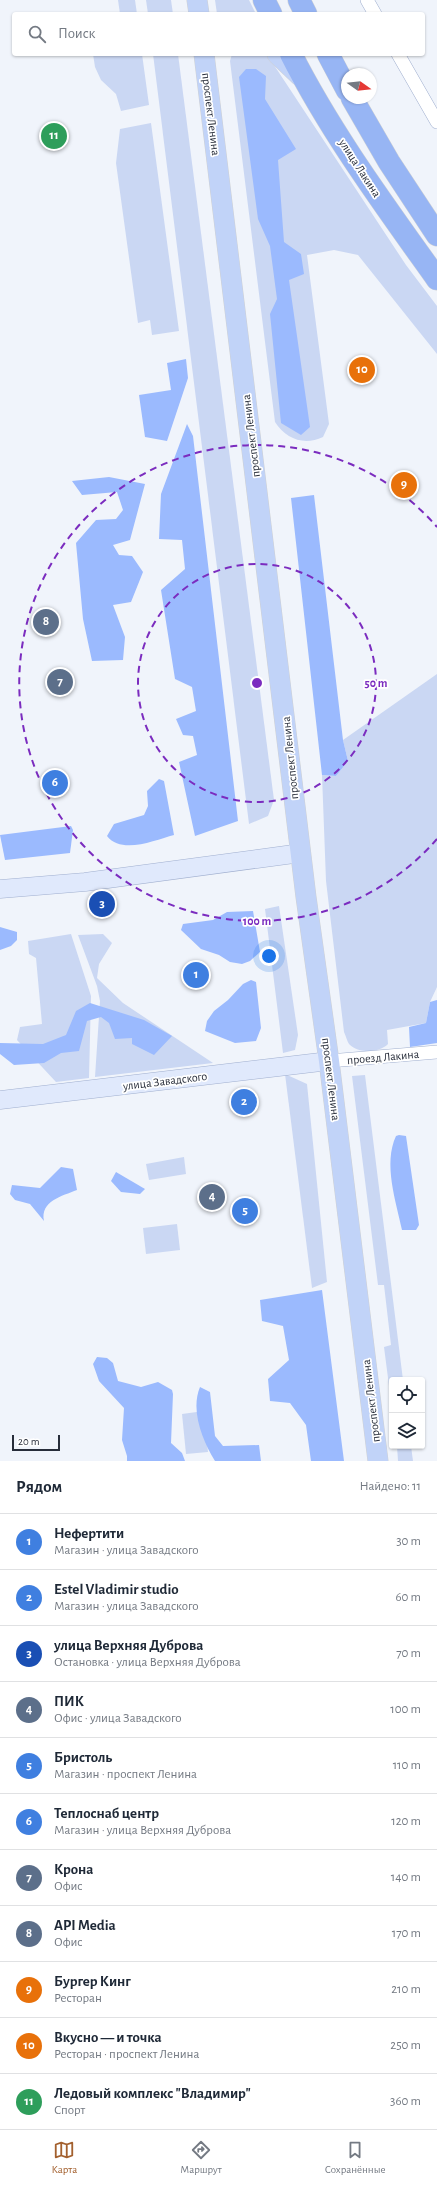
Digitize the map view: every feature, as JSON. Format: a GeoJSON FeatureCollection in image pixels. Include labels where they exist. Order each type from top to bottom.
{"type":"FeatureCollection","features":[{"type":"Feature","properties":{"kind":"highway"},"geometry":{"type":"LineString","coordinates":[[264,0],[270,12]]}},
{"type":"Feature","properties":{"kind":"highway"},"geometry":{"type":"LineString","coordinates":[[299,0],[305,12]]}},
{"type":"Feature","properties":{"kind":"highway","name":"улица Лакина"},"geometry":{"type":"LineString","coordinates":[[292,56],[304,79],[352,157],[437,279]]}},
{"type":"Feature","properties":{"kind":"highway"},"geometry":{"type":"LineString","coordinates":[[329,56],[341,79]]}},
{"type":"Feature","properties":{"kind":"highway"},"geometry":{"type":"LineString","coordinates":[[355,104],[389,162],[437,234]]}},
{"type":"Feature","properties":{"kind":"main road"},"geometry":{"type":"LineString","coordinates":[[198,0],[199,12]]}},
{"type":"Feature","properties":{"kind":"main road","name":"проспект Ленина"},"geometry":{"type":"LineString","coordinates":[[204,56],[301,853],[329,1061],[378,1461]]}},
{"type":"Feature","properties":{"kind":"main road"},"geometry":{"type":"LineString","coordinates":[[208,96],[211,70],[217,56]]}},
{"type":"Feature","properties":{"kind":"main road"},"geometry":{"type":"LineString","coordinates":[[279,56],[304,79]]}},
{"type":"Feature","properties":{"kind":"street"},"geometry":{"type":"LineString","coordinates":[[367,0],[374,12]]}},
{"type":"Feature","properties":{"kind":"street"},"geometry":{"type":"LineString","coordinates":[[399,56],[437,122]]}},
{"type":"Feature","properties":{"kind":"street"},"geometry":{"type":"LineString","coordinates":[[1,888],[85,882],[301,853]]}},
{"type":"Feature","properties":{"kind":"street","name":"проезд Лакина"},"geometry":{"type":"LineString","coordinates":[[329,1061],[437,1052]]}},
{"type":"Feature","properties":{"kind":"street","name":"улица Завадского"},"geometry":{"type":"LineString","coordinates":[[0,1100],[329,1061]]}},
{"type":"Feature","properties":{"kind":"shaded area"},"geometry":{"type":"Polygon","coordinates":[[[118,0],[135,0],[137,12],[120,12],[118,0]]]}},
{"type":"Feature","properties":{"kind":"shaded area"},"geometry":{"type":"Polygon","coordinates":[[[146,0],[171,0],[173,12],[148,12],[146,0]]]}},
{"type":"Feature","properties":{"kind":"shaded area"},"geometry":{"type":"Polygon","coordinates":[[[215,0],[249,0],[255,12],[217,12],[215,0]]]}},
{"type":"Feature","properties":{"kind":"shaded area"},"geometry":{"type":"Polygon","coordinates":[[[93,56],[142,56],[149,105],[121,111],[116,94],[101,80],[95,67],[93,56]]]}},
{"type":"Feature","properties":{"kind":"shaded area"},"geometry":{"type":"Polygon","coordinates":[[[153,56],[178,56],[274,800],[268,816],[249,824],[153,56]]]}},
{"type":"Feature","properties":{"kind":"shaded area"},"geometry":{"type":"Polygon","coordinates":[[[231,56],[268,56],[406,265],[437,306],[437,354],[358,255],[334,250],[307,255],[329,424],[323,437],[316,440],[302,441],[290,437],[279,428],[275,422],[230,61],[231,56]]]}},
{"type":"Feature","properties":{"kind":"shaded area"},"geometry":{"type":"Polygon","coordinates":[[[246,69],[256,69],[266,76],[265,99],[296,149],[278,160],[284,242],[301,254],[304,274],[289,280],[310,427],[301,435],[281,423],[270,314],[277,299],[270,246],[258,219],[239,77],[246,69]]]}},
{"type":"Feature","properties":{"kind":"shaded area"},"geometry":{"type":"Polygon","coordinates":[[[151,123],[179,331],[152,335],[150,320],[138,323],[116,163],[120,129],[151,123]]]}},
{"type":"Feature","properties":{"kind":"shaded area"},"geometry":{"type":"Polygon","coordinates":[[[186,359],[188,378],[167,441],[145,437],[139,395],[171,390],[167,363],[186,359]]]}},
{"type":"Feature","properties":{"kind":"shaded area"},"geometry":{"type":"Polygon","coordinates":[[[187,424],[193,436],[238,821],[195,836],[179,762],[197,755],[193,736],[183,735],[176,719],[196,711],[192,687],[175,679],[161,590],[185,569],[182,540],[159,539],[161,494],[187,424]]]}},
{"type":"Feature","properties":{"kind":"shaded area"},"geometry":{"type":"Polygon","coordinates":[[[109,477],[145,484],[130,540],[113,545],[119,555],[132,556],[143,572],[131,602],[113,605],[125,637],[123,660],[92,661],[83,619],[76,543],[96,520],[116,519],[123,510],[117,492],[82,495],[72,481],[109,477]]]}},
{"type":"Feature","properties":{"kind":"shaded area"},"geometry":{"type":"Polygon","coordinates":[[[314,495],[343,740],[348,761],[336,776],[322,775],[291,498],[314,495]]]}},
{"type":"Feature","properties":{"kind":"shaded area"},"geometry":{"type":"Polygon","coordinates":[[[437,674],[437,987],[430,1002],[426,1023],[387,1030],[388,1044],[374,1051],[363,1051],[349,1044],[344,1032],[326,881],[322,775],[336,776],[348,761],[343,740],[437,674]]]}},
{"type":"Feature","properties":{"kind":"shaded area"},"geometry":{"type":"Polygon","coordinates":[[[159,779],[164,781],[174,835],[148,843],[121,845],[113,842],[107,836],[114,824],[144,815],[148,806],[147,791],[159,779]]]}},
{"type":"Feature","properties":{"kind":"shaded area"},"geometry":{"type":"Polygon","coordinates":[[[71,826],[73,830],[70,853],[5,860],[0,835],[71,826]]]}},
{"type":"Feature","properties":{"kind":"shaded area"},"geometry":{"type":"Polygon","coordinates":[[[279,906],[298,1035],[295,1050],[283,1053],[265,909],[279,906]]]}},
{"type":"Feature","properties":{"kind":"shaded area"},"geometry":{"type":"Polygon","coordinates":[[[253,911],[260,952],[250,961],[242,964],[230,962],[219,955],[201,949],[181,930],[183,924],[213,920],[227,912],[253,911]]]}},
{"type":"Feature","properties":{"kind":"shaded area"},"geometry":{"type":"Polygon","coordinates":[[[0,927],[17,932],[17,940],[11,946],[0,950],[0,927]]]}},
{"type":"Feature","properties":{"kind":"shaded area"},"geometry":{"type":"Polygon","coordinates":[[[71,934],[91,996],[89,1078],[56,1082],[17,1040],[20,1027],[42,1024],[36,958],[29,954],[28,941],[71,934]]]}},
{"type":"Feature","properties":{"kind":"shaded area"},"geometry":{"type":"Polygon","coordinates":[[[103,934],[112,943],[99,964],[97,978],[123,1003],[213,1063],[95,1077],[100,1001],[97,986],[78,935],[103,934]]]}},
{"type":"Feature","properties":{"kind":"shaded area"},"geometry":{"type":"Polygon","coordinates":[[[251,980],[256,982],[261,1028],[256,1041],[235,1043],[205,1031],[207,1021],[214,1011],[228,1000],[243,984],[251,980]]]}},
{"type":"Feature","properties":{"kind":"shaded area"},"geometry":{"type":"Polygon","coordinates":[[[437,1000],[437,1043],[410,1047],[409,1027],[426,1023],[430,1002],[437,1000]]]}},
{"type":"Feature","properties":{"kind":"shaded area"},"geometry":{"type":"Polygon","coordinates":[[[90,1003],[144,1020],[172,1036],[154,1055],[132,1044],[132,1038],[115,1039],[109,1023],[101,1017],[87,1021],[79,1051],[61,1053],[44,1063],[14,1065],[0,1054],[0,1043],[43,1044],[66,1035],[76,1011],[90,1003]]]}},
{"type":"Feature","properties":{"kind":"shaded area"},"geometry":{"type":"Polygon","coordinates":[[[285,1074],[307,1084],[327,1282],[312,1288],[285,1074]]]}},
{"type":"Feature","properties":{"kind":"shaded area"},"geometry":{"type":"Polygon","coordinates":[[[365,1075],[403,1377],[389,1377],[389,1386],[384,1347],[391,1345],[384,1285],[378,1285],[352,1076],[365,1075]]]}},
{"type":"Feature","properties":{"kind":"shaded area"},"geometry":{"type":"Polygon","coordinates":[[[396,1136],[406,1136],[419,1225],[416,1230],[402,1230],[394,1195],[391,1158],[392,1147],[396,1136]]]}},
{"type":"Feature","properties":{"kind":"shaded area"},"geometry":{"type":"Polygon","coordinates":[[[184,1157],[186,1174],[149,1180],[146,1164],[184,1157]]]}},
{"type":"Feature","properties":{"kind":"shaded area"},"geometry":{"type":"Polygon","coordinates":[[[61,1167],[73,1169],[77,1190],[53,1200],[45,1209],[44,1221],[30,1204],[15,1200],[10,1194],[12,1185],[40,1188],[61,1167]]]}},
{"type":"Feature","properties":{"kind":"shaded area"},"geometry":{"type":"Polygon","coordinates":[[[116,1172],[145,1189],[140,1194],[121,1192],[111,1181],[116,1172]]]}},
{"type":"Feature","properties":{"kind":"shaded area"},"geometry":{"type":"Polygon","coordinates":[[[177,1224],[180,1250],[146,1254],[143,1228],[177,1224]]]}},
{"type":"Feature","properties":{"kind":"shaded area"},"geometry":{"type":"Polygon","coordinates":[[[322,1290],[344,1461],[311,1461],[306,1425],[290,1403],[270,1401],[268,1379],[289,1360],[283,1326],[262,1321],[260,1300],[322,1290]]]}},
{"type":"Feature","properties":{"kind":"shaded area"},"geometry":{"type":"Polygon","coordinates":[[[97,1357],[107,1358],[113,1363],[118,1381],[141,1387],[158,1382],[172,1390],[171,1443],[182,1453],[185,1461],[127,1461],[122,1440],[124,1408],[99,1381],[93,1364],[97,1357]]]}},
{"type":"Feature","properties":{"kind":"shaded area"},"geometry":{"type":"Polygon","coordinates":[[[200,1387],[210,1392],[215,1436],[223,1446],[259,1445],[261,1461],[215,1461],[199,1426],[196,1406],[200,1387]]]}},
{"type":"Feature","properties":{"kind":"shaded area"},"geometry":{"type":"Polygon","coordinates":[[[204,1411],[208,1452],[186,1454],[182,1414],[204,1411]]]}},
{"type":"Feature","properties":{"kind":"shaded area"},"geometry":{"type":"Polygon","coordinates":[[[397,1449],[411,1449],[413,1461],[398,1461],[397,1449]]]}},
{"type":"Feature","properties":{"kind":"place","name":"Ледовый комплекс \"Владимир\""},"geometry":{"type":"Point","coordinates":[54,136]}},
{"type":"Feature","properties":{"kind":"place","name":"Вкусно — и точка"},"geometry":{"type":"Point","coordinates":[362,370]}},
{"type":"Feature","properties":{"kind":"place","name":"Бургер Кинг"},"geometry":{"type":"Point","coordinates":[404,485]}},
{"type":"Feature","properties":{"kind":"place","name":"API Media"},"geometry":{"type":"Point","coordinates":[46,622]}},
{"type":"Feature","properties":{"kind":"place","name":"Крона"},"geometry":{"type":"Point","coordinates":[60,682]}},
{"type":"Feature","properties":{"kind":"place","name":"Теплоснаб центр"},"geometry":{"type":"Point","coordinates":[55,783]}},
{"type":"Feature","properties":{"kind":"place","name":"улица Верхняя Дуброва"},"geometry":{"type":"Point","coordinates":[102,904]}},
{"type":"Feature","properties":{"kind":"place","name":"Нефертити"},"geometry":{"type":"Point","coordinates":[196,975]}},
{"type":"Feature","properties":{"kind":"place","name":"Estel Vladimir studio"},"geometry":{"type":"Point","coordinates":[244,1102]}},
{"type":"Feature","properties":{"kind":"place","name":"ПИК"},"geometry":{"type":"Point","coordinates":[212,1197]}},
{"type":"Feature","properties":{"kind":"place","name":"Бристоль"},"geometry":{"type":"Point","coordinates":[245,1211]}}]}
